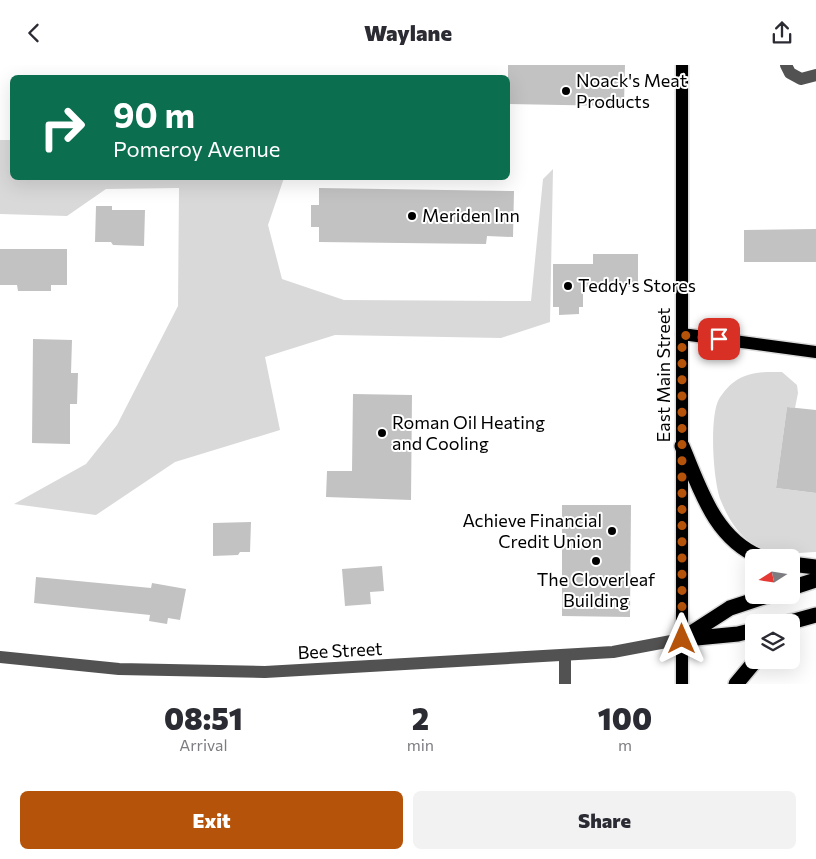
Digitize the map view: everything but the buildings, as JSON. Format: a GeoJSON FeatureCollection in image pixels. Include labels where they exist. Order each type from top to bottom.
{"type":"FeatureCollection","features":[{"type":"Feature","properties":{"kind":"highway"},"geometry":{"type":"LineString","coordinates":[[682,446],[721,529],[745,551]]}},
{"type":"Feature","properties":{"kind":"highway"},"geometry":{"type":"LineString","coordinates":[[800,565],[816,567]]}},
{"type":"Feature","properties":{"kind":"highway"},"geometry":{"type":"LineString","coordinates":[[800,585],[816,580]]}},
{"type":"Feature","properties":{"kind":"highway"},"geometry":{"type":"LineString","coordinates":[[682,639],[730,608],[745,603]]}},
{"type":"Feature","properties":{"kind":"highway"},"geometry":{"type":"LineString","coordinates":[[800,620],[816,617]]}},
{"type":"Feature","properties":{"kind":"highway"},"geometry":{"type":"LineString","coordinates":[[800,627],[816,617]]}},
{"type":"Feature","properties":{"kind":"highway"},"geometry":{"type":"LineString","coordinates":[[682,639],[745,633]]}},
{"type":"Feature","properties":{"kind":"highway"},"geometry":{"type":"LineString","coordinates":[[736,684],[748,669]]}},
{"type":"Feature","properties":{"kind":"main road","name":"East Main Street"},"geometry":{"type":"LineString","coordinates":[[682,65],[682,684]]}},
{"type":"Feature","properties":{"kind":"main road"},"geometry":{"type":"LineString","coordinates":[[682,335],[816,352]]}},
{"type":"Feature","properties":{"kind":"street"},"geometry":{"type":"LineString","coordinates":[[786,65],[790,73],[801,79],[816,75]]}},
{"type":"Feature","properties":{"kind":"street","name":"Bee Street"},"geometry":{"type":"LineString","coordinates":[[0,657],[119,669],[210,672],[347,668],[565,655],[638,649],[682,639]]}},
{"type":"Feature","properties":{"kind":"street"},"geometry":{"type":"LineString","coordinates":[[564,684],[565,655]]}},
{"type":"Feature","properties":{"kind":"shaded area"},"geometry":{"type":"Polygon","coordinates":[[[0,140],[10,140],[10,180],[283,180],[268,225],[282,279],[344,300],[531,301],[543,179],[553,169],[550,322],[501,338],[335,335],[265,357],[280,430],[175,462],[96,515],[14,504],[86,464],[117,425],[178,306],[179,188],[106,189],[67,216],[0,214],[0,140]]]}},
{"type":"Feature","properties":{"kind":"shaded area"},"geometry":{"type":"Polygon","coordinates":[[[769,372],[782,372],[797,385],[798,393],[795,408],[787,407],[776,488],[816,493],[816,552],[800,553],[800,549],[762,549],[752,544],[742,535],[730,519],[718,492],[714,465],[713,434],[719,399],[732,383],[740,378],[769,372]]]}},
{"type":"Feature","properties":{"kind":"place","name":"Noack's Meat Products"},"geometry":{"type":"Point","coordinates":[566,91]}},
{"type":"Feature","properties":{"kind":"place","name":"Meriden Inn"},"geometry":{"type":"Point","coordinates":[412,216]}},
{"type":"Feature","properties":{"kind":"place","name":"Teddy's Stores"},"geometry":{"type":"Point","coordinates":[568,286]}},
{"type":"Feature","properties":{"kind":"place","name":"Roman Oil Heating and Cooling"},"geometry":{"type":"Point","coordinates":[382,433]}},
{"type":"Feature","properties":{"kind":"place","name":"Achieve Financial Credit Union"},"geometry":{"type":"Point","coordinates":[612,531]}},
{"type":"Feature","properties":{"kind":"place","name":"The Cloverleaf Building"},"geometry":{"type":"Point","coordinates":[596,561]}},
{"type":"Feature","properties":{"kind":"route"},"geometry":{"type":"LineString","coordinates":[[682,639],[682,335],[719,339]]}}]}
